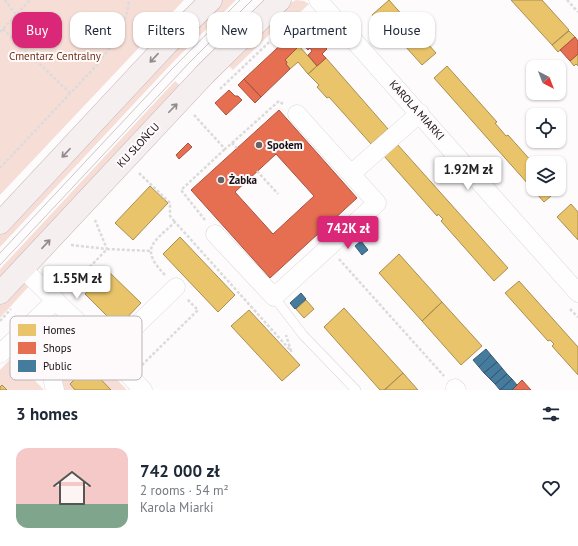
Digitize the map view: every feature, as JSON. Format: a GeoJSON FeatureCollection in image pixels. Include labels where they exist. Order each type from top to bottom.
{"type":"FeatureCollection","features":[{"type":"Feature","properties":{"kind":"main road"},"geometry":{"type":"LineString","coordinates":[[0,223],[167,44],[211,0]]}},
{"type":"Feature","properties":{"kind":"main road","name":"KU SŁOŃCU"},"geometry":{"type":"LineString","coordinates":[[0,293],[200,79],[237,42],[281,10]]}},
{"type":"Feature","properties":{"kind":"street","name":"KAROLA MIARKI"},"geometry":{"type":"LineString","coordinates":[[313,5],[420,113],[578,293]]}},
{"type":"Feature","properties":{"kind":"street"},"geometry":{"type":"LineString","coordinates":[[351,174],[420,113]]}},
{"type":"Feature","properties":{"kind":"street"},"geometry":{"type":"LineString","coordinates":[[215,234],[274,297],[377,203],[297,114]]}},
{"type":"Feature","properties":{"kind":"street"},"geometry":{"type":"LineString","coordinates":[[23,268],[62,295],[77,316]]}},
{"type":"Feature","properties":{"kind":"street"},"geometry":{"type":"LineString","coordinates":[[142,320],[176,287]]}},
{"type":"Feature","properties":{"kind":"street"},"geometry":{"type":"LineString","coordinates":[[40,316],[62,295]]}},
{"type":"Feature","properties":{"kind":"street"},"geometry":{"type":"LineString","coordinates":[[52,380],[55,390]]}},
{"type":"Feature","properties":{"kind":"street"},"geometry":{"type":"LineString","coordinates":[[134,380],[143,390]]}},
{"type":"Feature","properties":{"kind":"lane"},"geometry":{"type":"LineString","coordinates":[[274,297],[303,335],[356,390]]}},
{"type":"Feature","properties":{"kind":"path"},"geometry":{"type":"LineString","coordinates":[[5,0],[14,12]]}},
{"type":"Feature","properties":{"kind":"path"},"geometry":{"type":"LineString","coordinates":[[19,12],[30,0]]}},
{"type":"Feature","properties":{"kind":"path"},"geometry":{"type":"LineString","coordinates":[[0,168],[95,67],[116,39],[127,14],[129,0]]}},
{"type":"Feature","properties":{"kind":"path"},"geometry":{"type":"LineString","coordinates":[[567,0],[578,12]]}},
{"type":"Feature","properties":{"kind":"path"},"geometry":{"type":"LineString","coordinates":[[281,10],[286,26],[313,5]]}},
{"type":"Feature","properties":{"kind":"path"},"geometry":{"type":"LineString","coordinates":[[0,32],[12,19]]}},
{"type":"Feature","properties":{"kind":"path"},"geometry":{"type":"LineString","coordinates":[[3,29],[70,93]]}},
{"type":"Feature","properties":{"kind":"path"},"geometry":{"type":"LineString","coordinates":[[215,234],[202,214],[181,190],[279,101],[297,114]]}},
{"type":"Feature","properties":{"kind":"path"},"geometry":{"type":"LineString","coordinates":[[194,115],[225,149]]}},
{"type":"Feature","properties":{"kind":"path"},"geometry":{"type":"LineString","coordinates":[[232,143],[237,148]]}},
{"type":"Feature","properties":{"kind":"path"},"geometry":{"type":"LineString","coordinates":[[257,171],[278,194]]}},
{"type":"Feature","properties":{"kind":"path"},"geometry":{"type":"LineString","coordinates":[[138,173],[170,203],[170,216],[291,351],[285,331]]}},
{"type":"Feature","properties":{"kind":"path"},"geometry":{"type":"LineString","coordinates":[[95,220],[107,249]]}},
{"type":"Feature","properties":{"kind":"path"},"geometry":{"type":"LineString","coordinates":[[142,366],[198,310],[152,260],[150,251],[152,244],[175,222]]}},
{"type":"Feature","properties":{"kind":"path"},"geometry":{"type":"LineString","coordinates":[[71,245],[107,249],[150,251]]}},
{"type":"Feature","properties":{"kind":"path"},"geometry":{"type":"LineString","coordinates":[[329,247],[443,375]]}},
{"type":"Feature","properties":{"kind":"path"},"geometry":{"type":"LineString","coordinates":[[62,295],[107,249]]}},
{"type":"Feature","properties":{"kind":"green space","name":"Cmentarz Centralny"},"geometry":{"type":"Polygon","coordinates":[[[0,0],[184,0],[173,12],[133,12],[133,48],[139,48],[0,195],[0,0]]]}},
{"type":"Feature","properties":{"kind":"green space"},"geometry":{"type":"Polygon","coordinates":[[[222,0],[236,0],[224,12],[209,12],[222,0]]]}},
{"type":"Feature","properties":{"kind":"green space"},"geometry":{"type":"Polygon","coordinates":[[[296,0],[304,1],[309,4],[300,12],[280,11],[288,4],[296,0]]]}},
{"type":"Feature","properties":{"kind":"green space"},"geometry":{"type":"Polygon","coordinates":[[[207,14],[207,29],[199,36],[199,22],[207,14]]]}},
{"type":"Feature","properties":{"kind":"green space"},"geometry":{"type":"Polygon","coordinates":[[[270,21],[270,34],[262,42],[262,29],[270,21]]]}},
{"type":"Feature","properties":{"kind":"green space"},"geometry":{"type":"Polygon","coordinates":[[[175,48],[187,48],[0,247],[0,235],[175,48]]]}},
{"type":"Feature","properties":{"kind":"green space"},"geometry":{"type":"Polygon","coordinates":[[[242,48],[256,48],[233,70],[226,63],[242,48]]]}},
{"type":"Feature","properties":{"kind":"green space"},"geometry":{"type":"Polygon","coordinates":[[[175,81],[183,88],[0,283],[0,269],[175,81]]]}},
{"type":"Feature","properties":{"kind":"green space"},"geometry":{"type":"Polygon","coordinates":[[[20,283],[31,284],[0,318],[0,305],[20,283]]]}},
{"type":"Feature","properties":{"kind":"green space"},"geometry":{"type":"Polygon","coordinates":[[[10,359],[10,380],[34,380],[44,390],[7,390],[2,385],[0,387],[0,370],[10,359]]]}},
{"type":"Feature","properties":{"kind":"green space"},"geometry":{"type":"Polygon","coordinates":[[[60,380],[74,380],[70,384],[75,390],[59,390],[60,380]]]}},
{"type":"Feature","properties":{"kind":"green space"},"geometry":{"type":"Polygon","coordinates":[[[101,380],[117,380],[127,390],[111,390],[101,380]]]}},
{"type":"Feature","properties":{"kind":"building: Homes"},"geometry":{"type":"Polygon","coordinates":[[[389,0],[400,12],[375,12],[389,0]]]}},
{"type":"Feature","properties":{"kind":"building: Homes"},"geometry":{"type":"Polygon","coordinates":[[[511,0],[542,0],[569,30],[552,45],[511,0]]]}},
{"type":"Feature","properties":{"kind":"building: Homes"},"geometry":{"type":"Polygon","coordinates":[[[569,31],[575,37],[558,52],[552,45],[569,31]]]}},
{"type":"Feature","properties":{"kind":"building: Homes"},"geometry":{"type":"Polygon","coordinates":[[[297,48],[301,48],[317,66],[308,74],[298,62],[290,69],[285,60],[297,48]]]}},
{"type":"Feature","properties":{"kind":"building: Homes"},"geometry":{"type":"Polygon","coordinates":[[[407,48],[432,48],[436,53],[422,65],[407,48]]]}},
{"type":"Feature","properties":{"kind":"building: Homes"},"geometry":{"type":"Polygon","coordinates":[[[578,54],[578,66],[576,64],[574,66],[570,61],[578,54]]]}},
{"type":"Feature","properties":{"kind":"building: Homes"},"geometry":{"type":"Polygon","coordinates":[[[326,58],[388,129],[371,144],[329,97],[327,98],[317,87],[319,85],[308,74],[326,58]]]}},
{"type":"Feature","properties":{"kind":"building: Homes"},"geometry":{"type":"Polygon","coordinates":[[[447,66],[497,122],[495,123],[506,136],[508,135],[527,156],[526,182],[434,78],[447,66]]]}},
{"type":"Feature","properties":{"kind":"building: Homes"},"geometry":{"type":"Polygon","coordinates":[[[397,144],[508,268],[494,281],[441,221],[443,219],[438,214],[437,216],[384,156],[397,144]]]}},
{"type":"Feature","properties":{"kind":"building: Homes"},"geometry":{"type":"Polygon","coordinates":[[[150,186],[168,203],[133,240],[115,223],[150,186]]]}},
{"type":"Feature","properties":{"kind":"building: Homes"},"geometry":{"type":"Polygon","coordinates":[[[539,196],[551,196],[544,202],[539,196]]]}},
{"type":"Feature","properties":{"kind":"building: Homes"},"geometry":{"type":"Polygon","coordinates":[[[571,204],[578,212],[578,240],[557,217],[571,204]]]}},
{"type":"Feature","properties":{"kind":"building: Homes"},"geometry":{"type":"Polygon","coordinates":[[[180,237],[235,295],[218,312],[163,254],[180,237]]]}},
{"type":"Feature","properties":{"kind":"building: Homes"},"geometry":{"type":"Polygon","coordinates":[[[399,254],[442,302],[422,321],[379,273],[399,254]]]}},
{"type":"Feature","properties":{"kind":"building: Homes"},"geometry":{"type":"Polygon","coordinates":[[[107,270],[141,303],[129,316],[107,316],[85,294],[107,270]]]}},
{"type":"Feature","properties":{"kind":"building: Homes"},"geometry":{"type":"Polygon","coordinates":[[[519,281],[578,347],[578,375],[552,346],[554,344],[550,340],[548,341],[505,293],[519,281]]]}},
{"type":"Feature","properties":{"kind":"building: Homes"},"geometry":{"type":"Polygon","coordinates":[[[306,300],[314,309],[304,318],[296,309],[306,300]]]}},
{"type":"Feature","properties":{"kind":"building: Homes"},"geometry":{"type":"Polygon","coordinates":[[[442,302],[482,346],[461,365],[422,321],[442,302]]]}},
{"type":"Feature","properties":{"kind":"building: Homes"},"geometry":{"type":"Polygon","coordinates":[[[344,308],[403,373],[384,390],[380,390],[324,327],[344,308]]]}},
{"type":"Feature","properties":{"kind":"building: Homes"},"geometry":{"type":"Polygon","coordinates":[[[249,310],[300,365],[282,381],[231,326],[249,310]]]}},
{"type":"Feature","properties":{"kind":"building: Homes"},"geometry":{"type":"Polygon","coordinates":[[[403,373],[418,390],[385,390],[403,373]]]}},
{"type":"Feature","properties":{"kind":"building: Homes"},"geometry":{"type":"Polygon","coordinates":[[[74,380],[101,380],[111,390],[75,390],[70,384],[74,380]]]}},
{"type":"Feature","properties":{"kind":"building: Homes"},"geometry":{"type":"Polygon","coordinates":[[[2,385],[7,390],[0,390],[2,385]]]}},
{"type":"Feature","properties":{"kind":"building: Shops"},"geometry":{"type":"Polygon","coordinates":[[[575,37],[578,41],[578,54],[570,61],[560,50],[575,37]]]}},
{"type":"Feature","properties":{"kind":"building: Shops"},"geometry":{"type":"Polygon","coordinates":[[[277,48],[297,48],[285,60],[290,69],[261,97],[244,79],[277,48]]]}},
{"type":"Feature","properties":{"kind":"building: Shops"},"geometry":{"type":"Polygon","coordinates":[[[310,48],[327,49],[322,54],[326,58],[317,66],[308,55],[312,51],[310,48]]]}},
{"type":"Feature","properties":{"kind":"building: Shops"},"geometry":{"type":"Polygon","coordinates":[[[244,79],[261,97],[255,103],[238,85],[244,79]]]}},
{"type":"Feature","properties":{"kind":"building: Shops"},"geometry":{"type":"Polygon","coordinates":[[[229,90],[242,100],[226,115],[215,103],[229,90]]]}},
{"type":"Feature","properties":{"kind":"building: Shops"},"geometry":{"type":"Polygon","coordinates":[[[279,110],[357,198],[270,278],[191,190],[279,110]],[[276,154],[235,192],[273,234],[314,196],[276,154]]]}},
{"type":"Feature","properties":{"kind":"building: Shops"},"geometry":{"type":"Polygon","coordinates":[[[188,143],[192,147],[179,159],[176,155],[188,143]]]}},
{"type":"Feature","properties":{"kind":"building: Shops"},"geometry":{"type":"Polygon","coordinates":[[[522,380],[531,390],[512,390],[522,380]]]}},
{"type":"Feature","properties":{"kind":"building: Public"},"geometry":{"type":"Polygon","coordinates":[[[361,241],[368,250],[362,255],[355,246],[361,241]]]}},
{"type":"Feature","properties":{"kind":"building: Public"},"geometry":{"type":"Polygon","coordinates":[[[301,293],[306,299],[295,309],[290,303],[301,293]]]}},
{"type":"Feature","properties":{"kind":"building: Public"},"geometry":{"type":"Polygon","coordinates":[[[486,349],[491,355],[479,367],[473,360],[486,349]]]}},
{"type":"Feature","properties":{"kind":"building: Public"},"geometry":{"type":"Polygon","coordinates":[[[491,355],[497,362],[484,373],[479,367],[491,355]]]}},
{"type":"Feature","properties":{"kind":"building: Public"},"geometry":{"type":"Polygon","coordinates":[[[497,362],[502,368],[490,379],[484,373],[497,362]]]}},
{"type":"Feature","properties":{"kind":"building: Public"},"geometry":{"type":"Polygon","coordinates":[[[502,368],[507,374],[495,384],[490,379],[502,368]]]}},
{"type":"Feature","properties":{"kind":"building: Public"},"geometry":{"type":"Polygon","coordinates":[[[507,374],[512,379],[500,390],[495,384],[507,374]]]}},
{"type":"Feature","properties":{"kind":"building: Public"},"geometry":{"type":"Polygon","coordinates":[[[512,379],[517,385],[512,390],[500,390],[512,379]]]}},
{"type":"Feature","properties":{"kind":"tram line"},"geometry":{"type":"LineString","coordinates":[[0,253],[171,70],[240,0]]}},
{"type":"Feature","properties":{"kind":"tram line"},"geometry":{"type":"LineString","coordinates":[[0,265],[189,63],[252,0]]}},
{"type":"Feature","properties":{"kind":"place","name":"Społem"},"geometry":{"type":"Point","coordinates":[259,145]}},
{"type":"Feature","properties":{"kind":"place","name":"Żabka"},"geometry":{"type":"Point","coordinates":[221,180]}}]}
